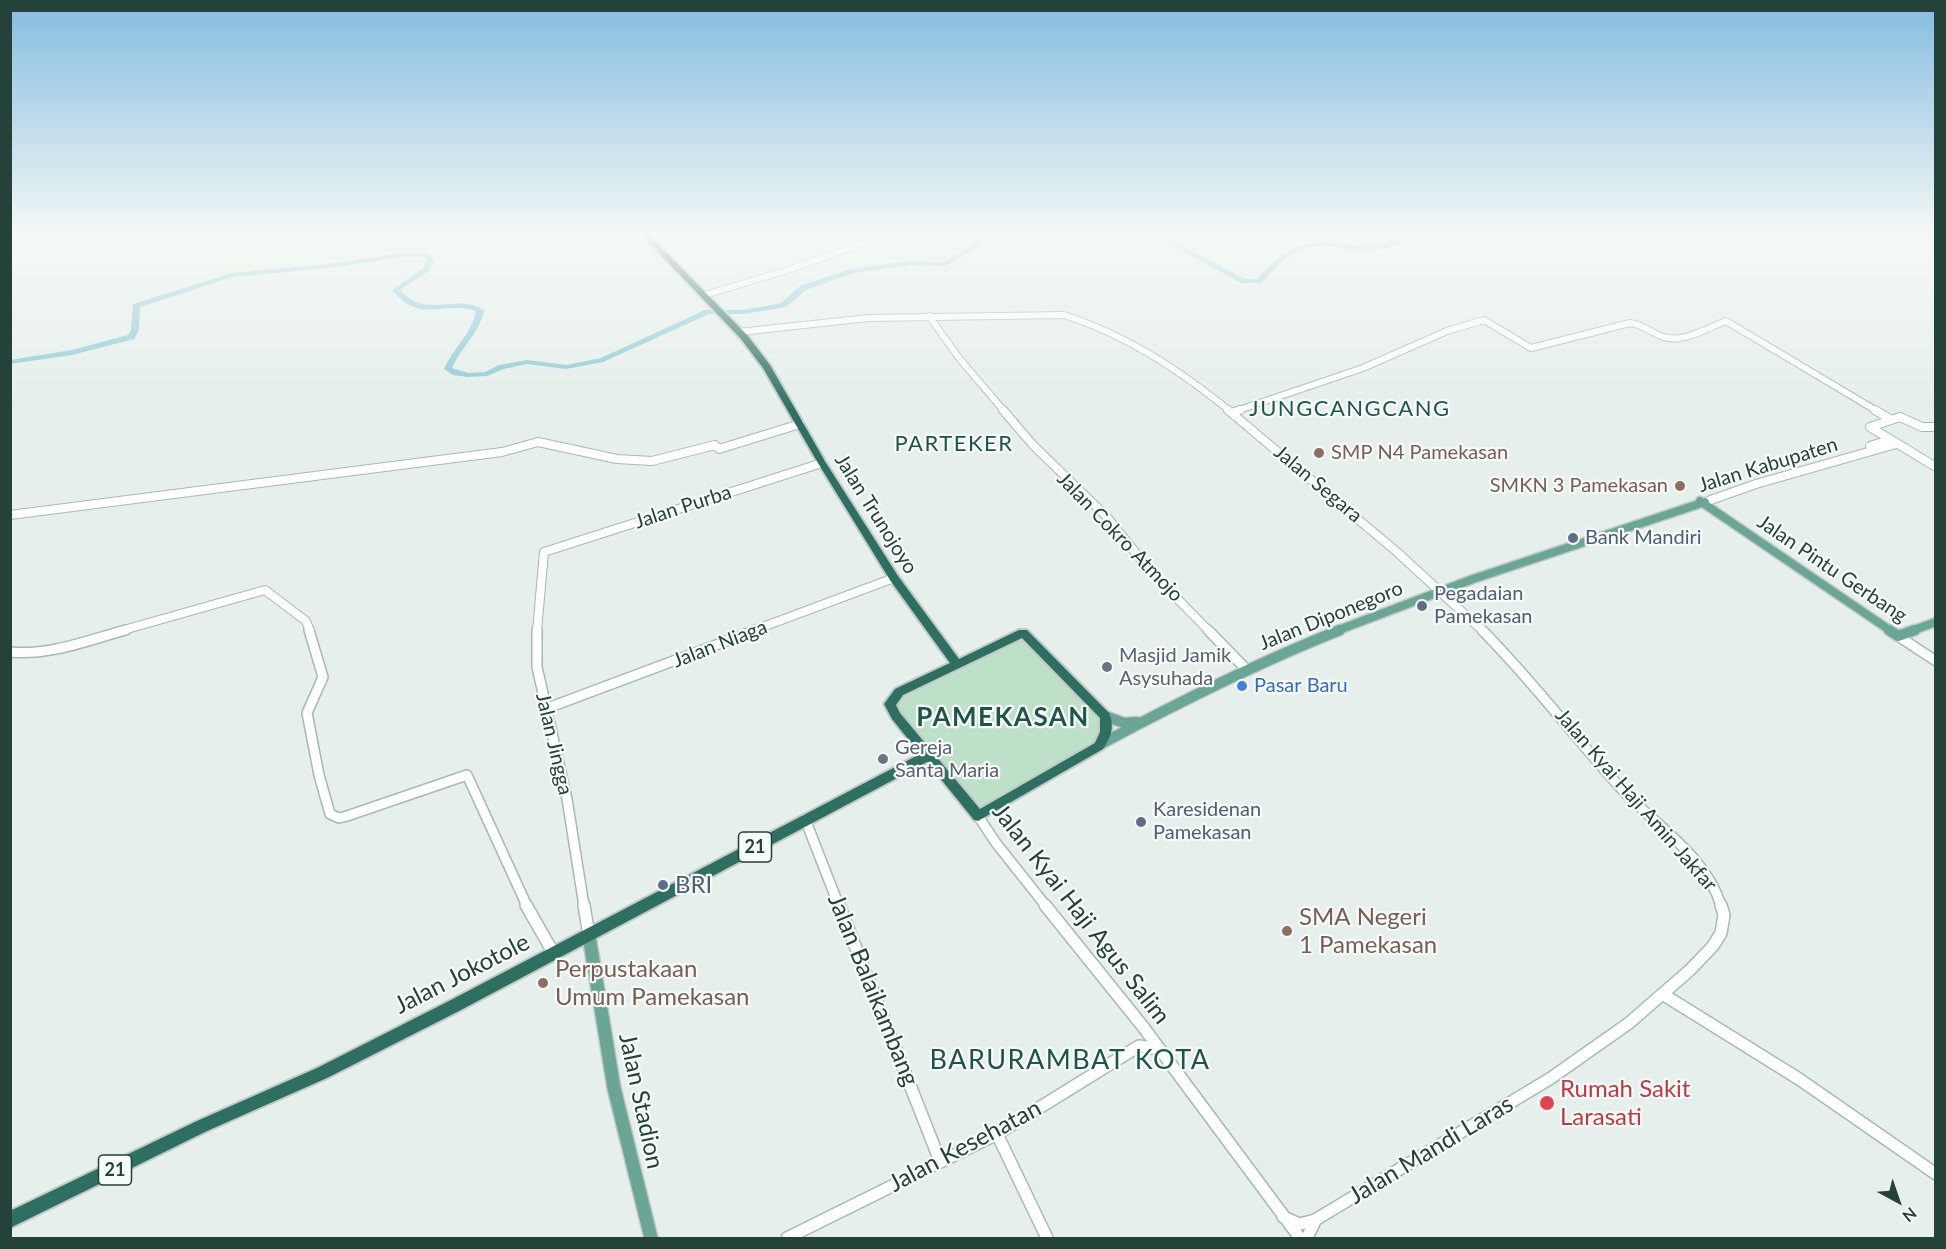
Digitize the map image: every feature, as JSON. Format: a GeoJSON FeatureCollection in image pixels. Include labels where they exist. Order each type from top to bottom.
{"type":"FeatureCollection","features":[{"type":"Feature","properties":{"kind":"highway"},"geometry":{"type":"LineString","coordinates":[[709,293],[713,302],[742,334]]}},
{"type":"Feature","properties":{"kind":"highway","name":"Jalan Trunojoyo"},"geometry":{"type":"LineString","coordinates":[[742,334],[767,368],[822,464],[894,578],[957,664]]}},
{"type":"Feature","properties":{"kind":"highway"},"geometry":{"type":"LineString","coordinates":[[957,664],[1023,633],[1105,716],[1107,729],[1099,746],[978,816]]}},
{"type":"Feature","properties":{"kind":"highway","name":"Jalan Kyai Haji Agus Salim"},"geometry":{"type":"LineString","coordinates":[[957,664],[899,692],[890,704],[896,716],[978,816]]}},
{"type":"Feature","properties":{"kind":"highway","name":"Jalan Jokotole"},"geometry":{"type":"LineString","coordinates":[[10,1220],[219,1119],[322,1073],[554,954],[929,755]]}},
{"type":"Feature","properties":{"kind":"main road","name":"Jalan Pintu Gerbang"},"geometry":{"type":"LineString","coordinates":[[1702,501],[1898,636]]}},
{"type":"Feature","properties":{"kind":"main road","name":"Jalan Kabupaten"},"geometry":{"type":"LineString","coordinates":[[1441,591],[1702,501]]}},
{"type":"Feature","properties":{"kind":"main road","name":"Jalan Diponegoro"},"geometry":{"type":"LineString","coordinates":[[1099,746],[1138,722],[1247,670],[1441,591]]}},
{"type":"Feature","properties":{"kind":"main road"},"geometry":{"type":"LineString","coordinates":[[1898,636],[1935,622]]}},
{"type":"Feature","properties":{"kind":"main road"},"geometry":{"type":"LineString","coordinates":[[1105,716],[1124,723],[1138,722]]}},
{"type":"Feature","properties":{"kind":"main road","name":"Jalan Stadion"},"geometry":{"type":"LineString","coordinates":[[586,937],[619,1113],[651,1239]]}},
{"type":"Feature","properties":{"kind":"main road","name":"Jalan Kesehatan"},"geometry":{"type":"LineString","coordinates":[[787,1239],[997,1134]]}},
{"type":"Feature","properties":{"kind":"main road"},"geometry":{"type":"LineString","coordinates":[[1307,1239],[1315,1220]]}},
{"type":"Feature","properties":{"kind":"street","name":"Jalan Segara"},"geometry":{"type":"LineString","coordinates":[[929,316],[1064,315],[1115,335],[1190,379],[1346,507],[1441,591]]}},
{"type":"Feature","properties":{"kind":"street"},"geometry":{"type":"LineString","coordinates":[[742,334],[842,320],[929,316]]}},
{"type":"Feature","properties":{"kind":"street","name":"Jalan Cokro Atmojo"},"geometry":{"type":"LineString","coordinates":[[929,316],[948,344],[1041,454],[1106,516],[1152,573],[1247,670]]}},
{"type":"Feature","properties":{"kind":"street"},"geometry":{"type":"LineString","coordinates":[[1232,413],[1370,366],[1450,331],[1482,320],[1490,322],[1531,348],[1630,323],[1640,324],[1669,338],[1706,330],[1726,321],[1890,419]]}},
{"type":"Feature","properties":{"kind":"street"},"geometry":{"type":"LineString","coordinates":[[1935,427],[1922,427],[1900,417],[1870,427],[1935,467]]}},
{"type":"Feature","properties":{"kind":"street"},"geometry":{"type":"LineString","coordinates":[[10,515],[510,450],[538,442],[617,459],[652,461],[715,445],[719,449],[800,424]]}},
{"type":"Feature","properties":{"kind":"street","name":"Jalan Kabupaten"},"geometry":{"type":"LineString","coordinates":[[1702,501],[1893,442]]}},
{"type":"Feature","properties":{"kind":"street","name":"Jalan Purba"},"geometry":{"type":"LineString","coordinates":[[544,552],[822,464]]}},
{"type":"Feature","properties":{"kind":"street","name":"Jalan Jingga"},"geometry":{"type":"LineString","coordinates":[[544,552],[536,652],[546,709],[567,799],[586,937]]}},
{"type":"Feature","properties":{"kind":"street","name":"Jalan Niaga"},"geometry":{"type":"LineString","coordinates":[[546,709],[894,578]]}},
{"type":"Feature","properties":{"kind":"street"},"geometry":{"type":"LineString","coordinates":[[10,652],[28,654],[47,652],[265,590],[306,621],[315,647],[323,676],[307,713],[330,814],[339,818],[467,775],[521,895],[554,954]]}},
{"type":"Feature","properties":{"kind":"street","name":"Jalan Kyai Haji Amin Jakfar"},"geometry":{"type":"LineString","coordinates":[[1441,591],[1507,655],[1624,792],[1672,838],[1718,891],[1724,909],[1722,932],[1713,945],[1664,995]]}},
{"type":"Feature","properties":{"kind":"street","name":"Jalan Pintu Gerbang"},"geometry":{"type":"LineString","coordinates":[[1898,636],[1935,661]]}},
{"type":"Feature","properties":{"kind":"street","name":"Jalan Kyai Haji Agus Salim"},"geometry":{"type":"LineString","coordinates":[[978,816],[996,843],[1144,1028],[1300,1239]]}},
{"type":"Feature","properties":{"kind":"street","name":"Jalan Balaikambang"},"geometry":{"type":"LineString","coordinates":[[805,819],[940,1161]]}},
{"type":"Feature","properties":{"kind":"street"},"geometry":{"type":"LineString","coordinates":[[1664,995],[1790,1073],[1935,1174]]}},
{"type":"Feature","properties":{"kind":"street","name":"Jalan Mandi Laras"},"geometry":{"type":"LineString","coordinates":[[1315,1220],[1576,1063],[1631,1024],[1664,995]]}},
{"type":"Feature","properties":{"kind":"street"},"geometry":{"type":"LineString","coordinates":[[1144,1028],[1139,1046],[1158,1049]]}},
{"type":"Feature","properties":{"kind":"street","name":"Jalan Kesehatan"},"geometry":{"type":"LineString","coordinates":[[997,1134],[1139,1046]]}},
{"type":"Feature","properties":{"kind":"street"},"geometry":{"type":"LineString","coordinates":[[997,1134],[1047,1239]]}},
{"type":"Feature","properties":{"kind":"street"},"geometry":{"type":"LineString","coordinates":[[1283,1217],[1299,1224],[1315,1220]]}},
{"type":"Feature","properties":{"kind":"green space"},"geometry":{"type":"Polygon","coordinates":[[[1025,637],[1106,719],[1111,734],[983,807],[978,806],[954,784],[897,709],[896,701],[908,690],[1025,637]]]}},
{"type":"Feature","properties":{"kind":"waterway"},"geometry":{"type":"LineString","coordinates":[[10,362],[72,353],[131,337],[135,330],[136,306],[175,293]]}},
{"type":"Feature","properties":{"kind":"waterway"},"geometry":{"type":"LineString","coordinates":[[399,293],[414,306],[425,308],[458,306],[480,310],[476,327],[451,361],[448,369],[468,375],[487,374],[502,367],[527,362],[566,367],[603,360],[708,312],[744,312],[783,305],[797,293]]}},
{"type":"Feature","properties":{"kind":"place","name":"SMP N4 Pamekasan"},"geometry":{"type":"Point","coordinates":[1319,453]}},
{"type":"Feature","properties":{"kind":"place","name":"SMKN 3 Pamekasan"},"geometry":{"type":"Point","coordinates":[1680,486]}},
{"type":"Feature","properties":{"kind":"place","name":"Bank Mandiri"},"geometry":{"type":"Point","coordinates":[1573,538]}},
{"type":"Feature","properties":{"kind":"place","name":"Pegadaian Pamekasan"},"geometry":{"type":"Point","coordinates":[1422,606]}},
{"type":"Feature","properties":{"kind":"place","name":"Masjid Jamik Asysuhada"},"geometry":{"type":"Point","coordinates":[1107,667]}},
{"type":"Feature","properties":{"kind":"place","name":"Pasar Baru"},"geometry":{"type":"Point","coordinates":[1242,686]}},
{"type":"Feature","properties":{"kind":"place","name":"Gereja Santa Maria"},"geometry":{"type":"Point","coordinates":[883,759]}},
{"type":"Feature","properties":{"kind":"place","name":"Karesidenan Pamekasan"},"geometry":{"type":"Point","coordinates":[1141,822]}},
{"type":"Feature","properties":{"kind":"place","name":"BRI"},"geometry":{"type":"Point","coordinates":[663,885]}},
{"type":"Feature","properties":{"kind":"place","name":"SMA Negeri 1 Pamekasan"},"geometry":{"type":"Point","coordinates":[1287,931]}},
{"type":"Feature","properties":{"kind":"place","name":"Perpustakaan Umum Pamekasan"},"geometry":{"type":"Point","coordinates":[543,983]}},
{"type":"Feature","properties":{"kind":"place","name":"Rumah Sakit Larasati"},"geometry":{"type":"Point","coordinates":[1547,1103]}},
{"type":"Feature","properties":{"kind":"district","name":"JUNGCANGCANG"},"geometry":{"type":"Point","coordinates":[1350,409]}},
{"type":"Feature","properties":{"kind":"district","name":"PARTEKER"},"geometry":{"type":"Point","coordinates":[954,444]}},
{"type":"Feature","properties":{"kind":"district","name":"PAMEKASAN"},"geometry":{"type":"Point","coordinates":[1003,718]}},
{"type":"Feature","properties":{"kind":"district","name":"BARURAMBAT KOTA"},"geometry":{"type":"Point","coordinates":[1070,1060]}}]}
